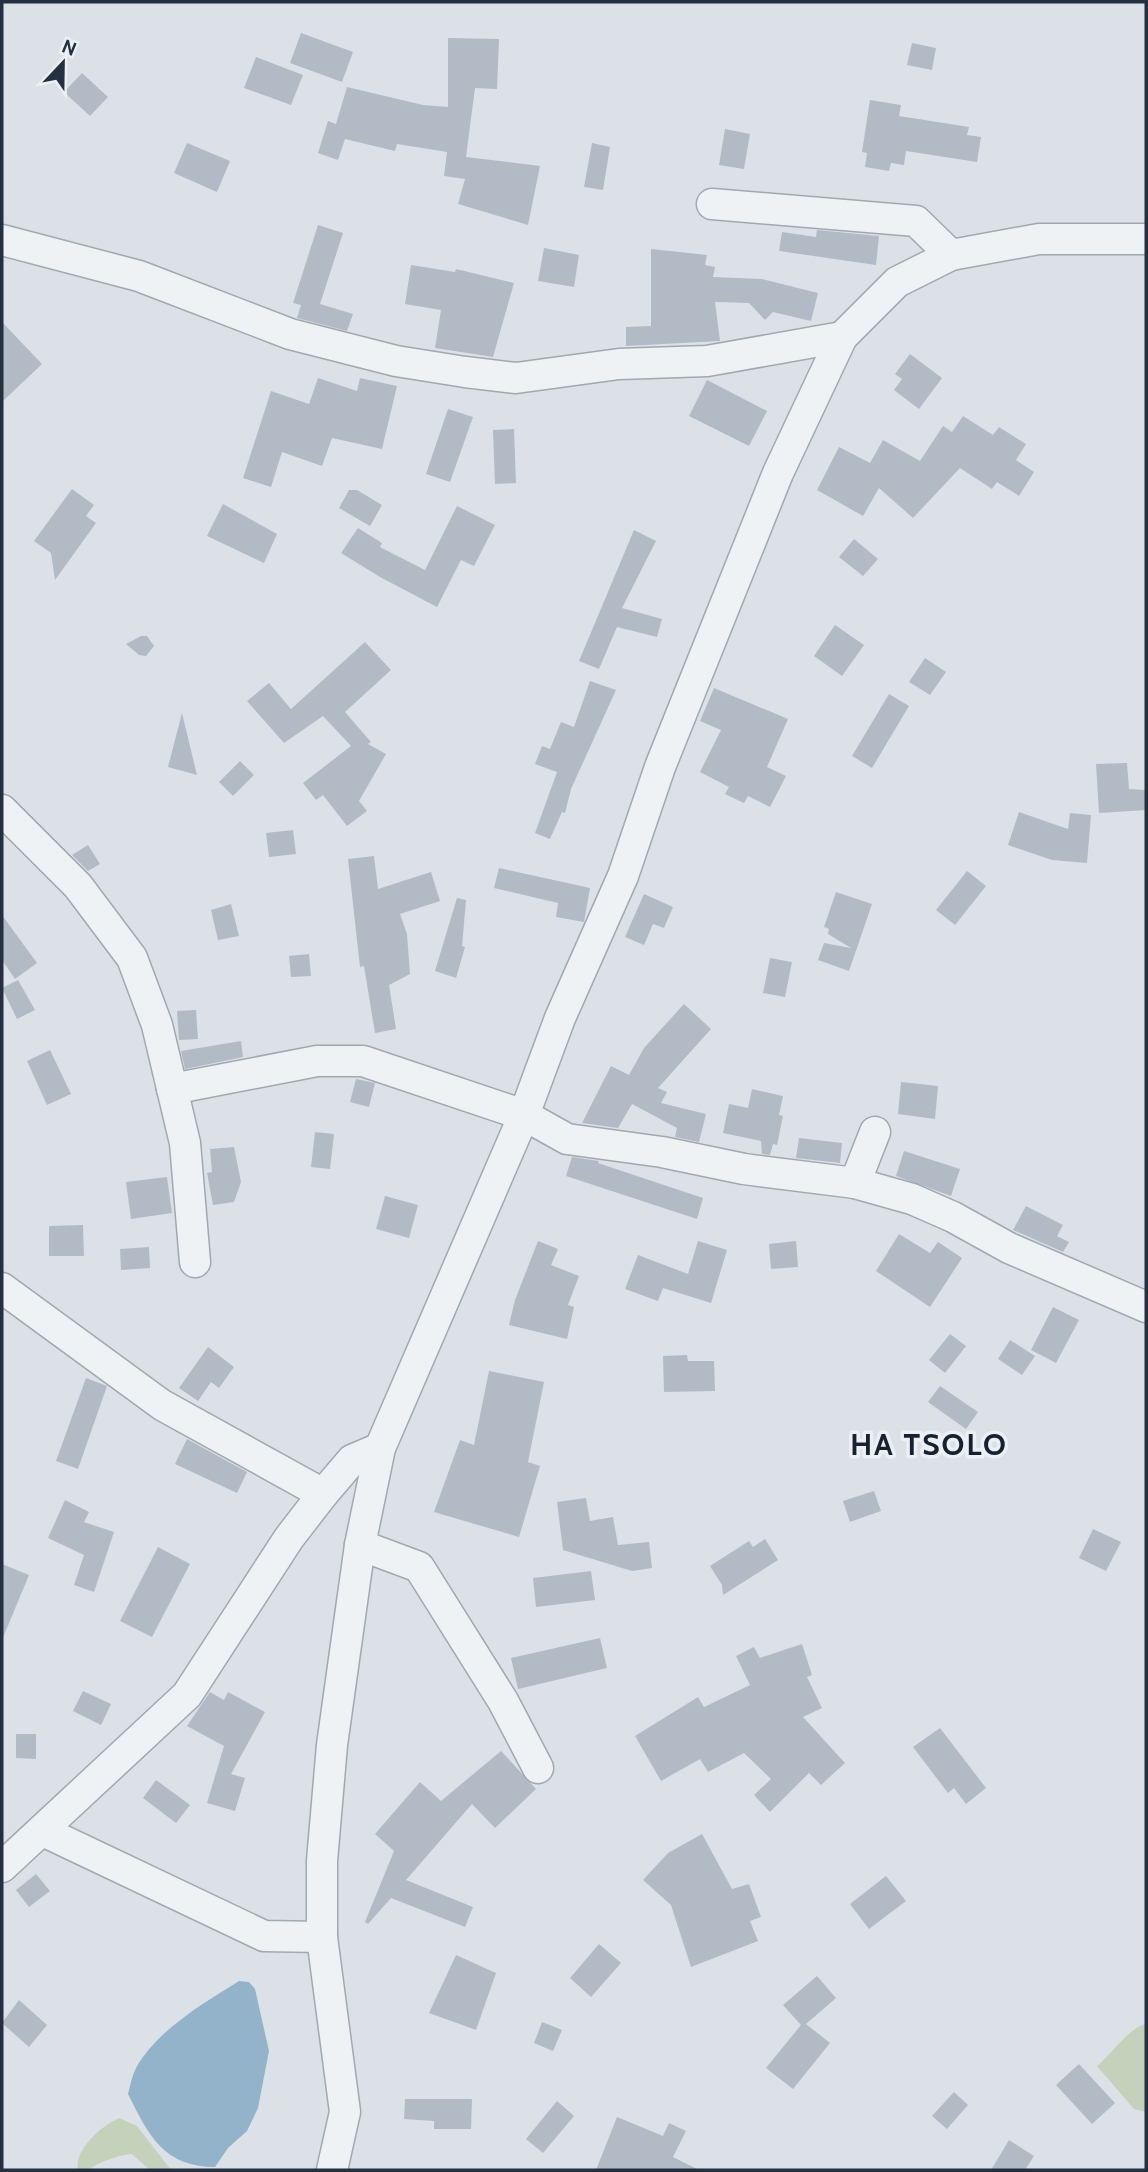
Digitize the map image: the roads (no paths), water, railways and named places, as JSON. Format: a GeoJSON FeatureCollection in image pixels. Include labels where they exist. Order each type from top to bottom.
{"type":"FeatureCollection","features":[{"type":"Feature","properties":{"kind":"street"},"geometry":{"type":"LineString","coordinates":[[712,204],[916,221],[951,255]]}},
{"type":"Feature","properties":{"kind":"street"},"geometry":{"type":"LineString","coordinates":[[332,2170],[345,2112],[322,1937],[322,1861],[332,1745],[360,1545],[380,1448],[524,1115],[560,1018],[623,876],[660,767],[778,473],[842,337],[897,282],[951,255],[1039,239],[1146,239]]}},
{"type":"Feature","properties":{"kind":"street"},"geometry":{"type":"LineString","coordinates":[[2,240],[139,276],[290,334],[396,361],[516,378],[619,364],[707,362],[842,337]]}},
{"type":"Feature","properties":{"kind":"street"},"geometry":{"type":"LineString","coordinates":[[2,810],[78,886],[132,958],[157,1025],[184,1143],[195,1262]]}},
{"type":"Feature","properties":{"kind":"street"},"geometry":{"type":"LineString","coordinates":[[172,1089],[317,1061],[363,1061],[524,1115],[567,1139],[662,1152],[744,1169],[855,1183],[912,1199],[953,1217],[1009,1248],[1146,1307]]}},
{"type":"Feature","properties":{"kind":"street"},"geometry":{"type":"LineString","coordinates":[[855,1183],[875,1132]]}},
{"type":"Feature","properties":{"kind":"street"},"geometry":{"type":"LineString","coordinates":[[2,1288],[162,1405],[323,1494]]}},
{"type":"Feature","properties":{"kind":"street"},"geometry":{"type":"LineString","coordinates":[[2,1867],[187,1695],[289,1538],[323,1494],[352,1460],[380,1448]]}},
{"type":"Feature","properties":{"kind":"street"},"geometry":{"type":"LineString","coordinates":[[360,1545],[419,1567],[503,1701],[537,1768]]}},
{"type":"Feature","properties":{"kind":"street"},"geometry":{"type":"LineString","coordinates":[[43,1831],[264,1936],[322,1937]]}},
{"type":"Feature","properties":{"kind":"water"},"geometry":{"type":"Polygon","coordinates":[[[239,1981],[249,1982],[255,1989],[269,2051],[258,2108],[247,2131],[228,2148],[215,2167],[197,2166],[183,2162],[160,2146],[143,2123],[128,2094],[136,2068],[156,2041],[182,2019],[239,1981]]]}},
{"type":"Feature","properties":{"kind":"district","name":"HA TSOLO"},"geometry":{"type":"Point","coordinates":[929,1444]}}]}
